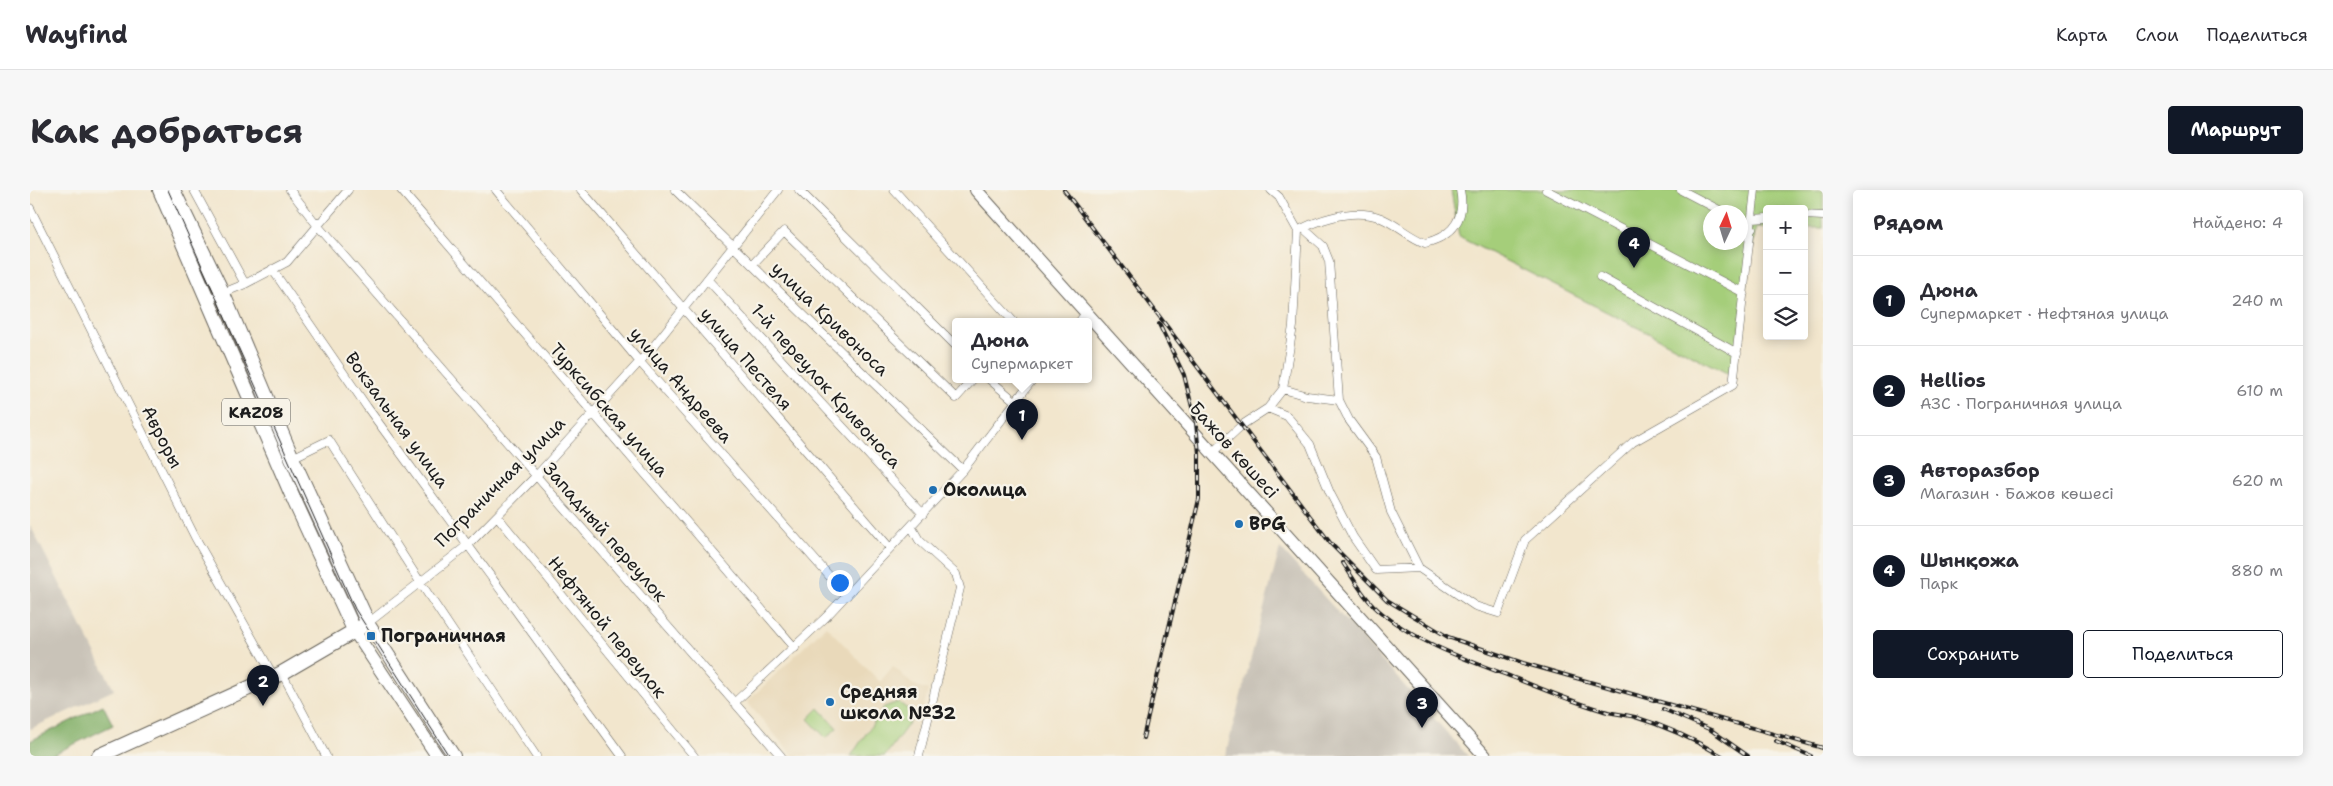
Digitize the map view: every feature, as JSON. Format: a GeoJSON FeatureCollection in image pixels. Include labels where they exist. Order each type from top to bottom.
{"type":"FeatureCollection","features":[{"type":"Feature","properties":{"kind":"highway","name":"KAZ08"},"geometry":{"type":"LineString","coordinates":[[160,190],[295,502],[355,632]]}},
{"type":"Feature","properties":{"kind":"highway"},"geometry":{"type":"LineString","coordinates":[[173,190],[223,294],[292,458],[368,623]]}},
{"type":"Feature","properties":{"kind":"highway","name":"Пограничная улица"},"geometry":{"type":"LineString","coordinates":[[99,756],[278,675],[368,623]]}},
{"type":"Feature","properties":{"kind":"main road","name":"Бажов көшесі"},"geometry":{"type":"LineString","coordinates":[[976,190],[1083,317]]}},
{"type":"Feature","properties":{"kind":"main road","name":"Бажов көшесі"},"geometry":{"type":"LineString","coordinates":[[1092,326],[1213,452],[1378,639],[1485,756]]}},
{"type":"Feature","properties":{"kind":"main road"},"geometry":{"type":"LineString","coordinates":[[368,623],[454,756]]}},
{"type":"Feature","properties":{"kind":"main road"},"geometry":{"type":"LineString","coordinates":[[355,632],[437,756]]}},
{"type":"Feature","properties":{"kind":"street"},"geometry":{"type":"LineString","coordinates":[[194,190],[245,284]]}},
{"type":"Feature","properties":{"kind":"street","name":"Западный переулок"},"geometry":{"type":"LineString","coordinates":[[290,190],[317,225],[781,756]]}},
{"type":"Feature","properties":{"kind":"street"},"geometry":{"type":"LineString","coordinates":[[208,299],[245,284],[287,262],[348,190]]}},
{"type":"Feature","properties":{"kind":"street","name":"Турксибская улица"},"geometry":{"type":"LineString","coordinates":[[401,190],[795,648]]}},
{"type":"Feature","properties":{"kind":"street","name":"улица Андреева"},"geometry":{"type":"LineString","coordinates":[[496,190],[639,361],[847,596]]}},
{"type":"Feature","properties":{"kind":"street","name":"улица Пестеля"},"geometry":{"type":"LineString","coordinates":[[581,190],[890,548]]}},
{"type":"Feature","properties":{"kind":"street","name":"улица Кривоноса"},"geometry":{"type":"LineString","coordinates":[[675,190],[964,470]]}},
{"type":"Feature","properties":{"kind":"street","name":"Пограничная улица"},"geometry":{"type":"LineString","coordinates":[[368,623],[469,544],[537,476],[653,347],[682,308],[778,190]]}},
{"type":"Feature","properties":{"kind":"street"},"geometry":{"type":"LineString","coordinates":[[799,190],[952,342]]}},
{"type":"Feature","properties":{"kind":"street"},"geometry":{"type":"LineString","coordinates":[[894,190],[1010,318]]}},
{"type":"Feature","properties":{"kind":"street"},"geometry":{"type":"LineString","coordinates":[[1271,190],[1279,197],[1300,230],[1323,246],[1329,261],[1339,400],[1349,420],[1376,457],[1391,512],[1419,568],[1475,606],[1498,614],[1525,540],[1633,442],[1733,385],[1756,190]]}},
{"type":"Feature","properties":{"kind":"street"},"geometry":{"type":"LineString","coordinates":[[1300,230],[1331,217],[1364,214],[1381,218],[1405,234],[1425,244],[1446,236],[1454,229],[1463,203],[1460,190]]}},
{"type":"Feature","properties":{"kind":"street"},"geometry":{"type":"LineString","coordinates":[[1546,190],[1744,293]]}},
{"type":"Feature","properties":{"kind":"street"},"geometry":{"type":"LineString","coordinates":[[1680,190],[1709,205]]}},
{"type":"Feature","properties":{"kind":"street","name":"Авроры"},"geometry":{"type":"LineString","coordinates":[[30,208],[196,537],[326,756]]}},
{"type":"Feature","properties":{"kind":"street"},"geometry":{"type":"LineString","coordinates":[[1808,216],[1823,216]]}},
{"type":"Feature","properties":{"kind":"street"},"geometry":{"type":"LineString","coordinates":[[1753,219],[1763,218]]}},
{"type":"Feature","properties":{"kind":"street"},"geometry":{"type":"LineString","coordinates":[[1748,226],[1752,228]]}},
{"type":"Feature","properties":{"kind":"street"},"geometry":{"type":"LineString","coordinates":[[1213,452],[1242,425],[1268,408],[1283,389],[1293,326],[1300,230]]}},
{"type":"Feature","properties":{"kind":"street"},"geometry":{"type":"LineString","coordinates":[[752,265],[784,232],[956,398],[969,383]]}},
{"type":"Feature","properties":{"kind":"street","name":"Вокзальная улица"},"geometry":{"type":"LineString","coordinates":[[272,269],[367,407],[469,544],[622,756]]}},
{"type":"Feature","properties":{"kind":"street"},"geometry":{"type":"LineString","coordinates":[[1600,277],[1737,353]]}},
{"type":"Feature","properties":{"kind":"street","name":"1-й переулок Кривоноса"},"geometry":{"type":"LineString","coordinates":[[707,279],[923,514]]}},
{"type":"Feature","properties":{"kind":"street"},"geometry":{"type":"LineString","coordinates":[[995,383],[1016,402]]}},
{"type":"Feature","properties":{"kind":"street"},"geometry":{"type":"LineString","coordinates":[[734,703],[795,648],[847,596],[964,470],[1030,383]]}},
{"type":"Feature","properties":{"kind":"street"},"geometry":{"type":"LineString","coordinates":[[1283,389],[1308,396],[1339,400]]}},
{"type":"Feature","properties":{"kind":"street"},"geometry":{"type":"LineString","coordinates":[[1268,408],[1287,416],[1310,444],[1330,493],[1353,538],[1376,570],[1419,568]]}},
{"type":"Feature","properties":{"kind":"street"},"geometry":{"type":"LineString","coordinates":[[292,458],[330,440],[420,582],[536,756]]}},
{"type":"Feature","properties":{"kind":"street","name":"Нефтяной переулок"},"geometry":{"type":"LineString","coordinates":[[497,516],[694,756]]}},
{"type":"Feature","properties":{"kind":"street"},"geometry":{"type":"LineString","coordinates":[[911,526],[919,540],[956,574],[960,588],[919,756]]}},
{"type":"Feature","properties":{"kind":"shaded area"},"geometry":{"type":"Polygon","coordinates":[[[30,525],[114,690],[30,729],[30,525]]]}},
{"type":"Feature","properties":{"kind":"shaded area"},"geometry":{"type":"Polygon","coordinates":[[[1280,548],[1468,756],[1225,756],[1280,548]]]}},
{"type":"Feature","properties":{"kind":"shaded area"},"geometry":{"type":"Polygon","coordinates":[[[826,626],[880,682],[893,666],[912,684],[928,690],[912,756],[793,756],[747,702],[826,626]]]}},
{"type":"Feature","properties":{"kind":"green space"},"geometry":{"type":"Polygon","coordinates":[[[1451,190],[1823,190],[1823,228],[1808,228],[1808,205],[1763,205],[1763,228],[1756,228],[1744,293],[1737,353],[1729,374],[1459,237],[1451,190]]]}},
{"type":"Feature","properties":{"kind":"green space"},"geometry":{"type":"Polygon","coordinates":[[[898,702],[909,710],[910,722],[885,756],[851,756],[884,707],[898,702]]]}},
{"type":"Feature","properties":{"kind":"green space"},"geometry":{"type":"Polygon","coordinates":[[[103,705],[113,725],[50,756],[30,756],[30,741],[103,705]]]}},
{"type":"Feature","properties":{"kind":"green space"},"geometry":{"type":"Polygon","coordinates":[[[819,708],[837,728],[826,738],[808,719],[819,708]]]}},
{"type":"Feature","properties":{"kind":"tram line"},"geometry":{"type":"LineString","coordinates":[[168,190],[355,609],[449,756]]}},
{"type":"Feature","properties":{"kind":"railway"},"geometry":{"type":"LineString","coordinates":[[1064,190],[1331,544],[1387,600],[1448,637],[1523,663],[1823,748]]}},
{"type":"Feature","properties":{"kind":"railway"},"geometry":{"type":"LineString","coordinates":[[1143,738],[1199,499],[1199,454],[1196,423],[1184,375],[1159,324]]}},
{"type":"Feature","properties":{"kind":"railway"},"geometry":{"type":"LineString","coordinates":[[1343,563],[1361,590],[1377,609],[1397,625],[1428,643],[1568,699],[1605,711],[1635,717],[1657,725],[1691,739],[1722,756]]}},
{"type":"Feature","properties":{"kind":"railway"},"geometry":{"type":"LineString","coordinates":[[1663,709],[1711,730],[1748,756]]}},
{"type":"Feature","properties":{"kind":"railway"},"geometry":{"type":"LineString","coordinates":[[1776,741],[1811,756]]}},
{"type":"Feature","properties":{"kind":"place","name":"Шынқожа"},"geometry":{"type":"Point","coordinates":[1634,268]}},
{"type":"Feature","properties":{"kind":"place","name":"Дюна"},"geometry":{"type":"Point","coordinates":[1022,440]}},
{"type":"Feature","properties":{"kind":"place","name":"Околица"},"geometry":{"type":"Point","coordinates":[933,490]}},
{"type":"Feature","properties":{"kind":"place","name":"BPG"},"geometry":{"type":"Point","coordinates":[1239,524]}},
{"type":"Feature","properties":{"kind":"place","name":"Пограничная"},"geometry":{"type":"Point","coordinates":[371,636]}},
{"type":"Feature","properties":{"kind":"place","name":"Средняя школа №32"},"geometry":{"type":"Point","coordinates":[830,702]}},
{"type":"Feature","properties":{"kind":"place","name":"Hellios"},"geometry":{"type":"Point","coordinates":[263,706]}},
{"type":"Feature","properties":{"kind":"place","name":"Авторазбор"},"geometry":{"type":"Point","coordinates":[1422,728]}}]}
